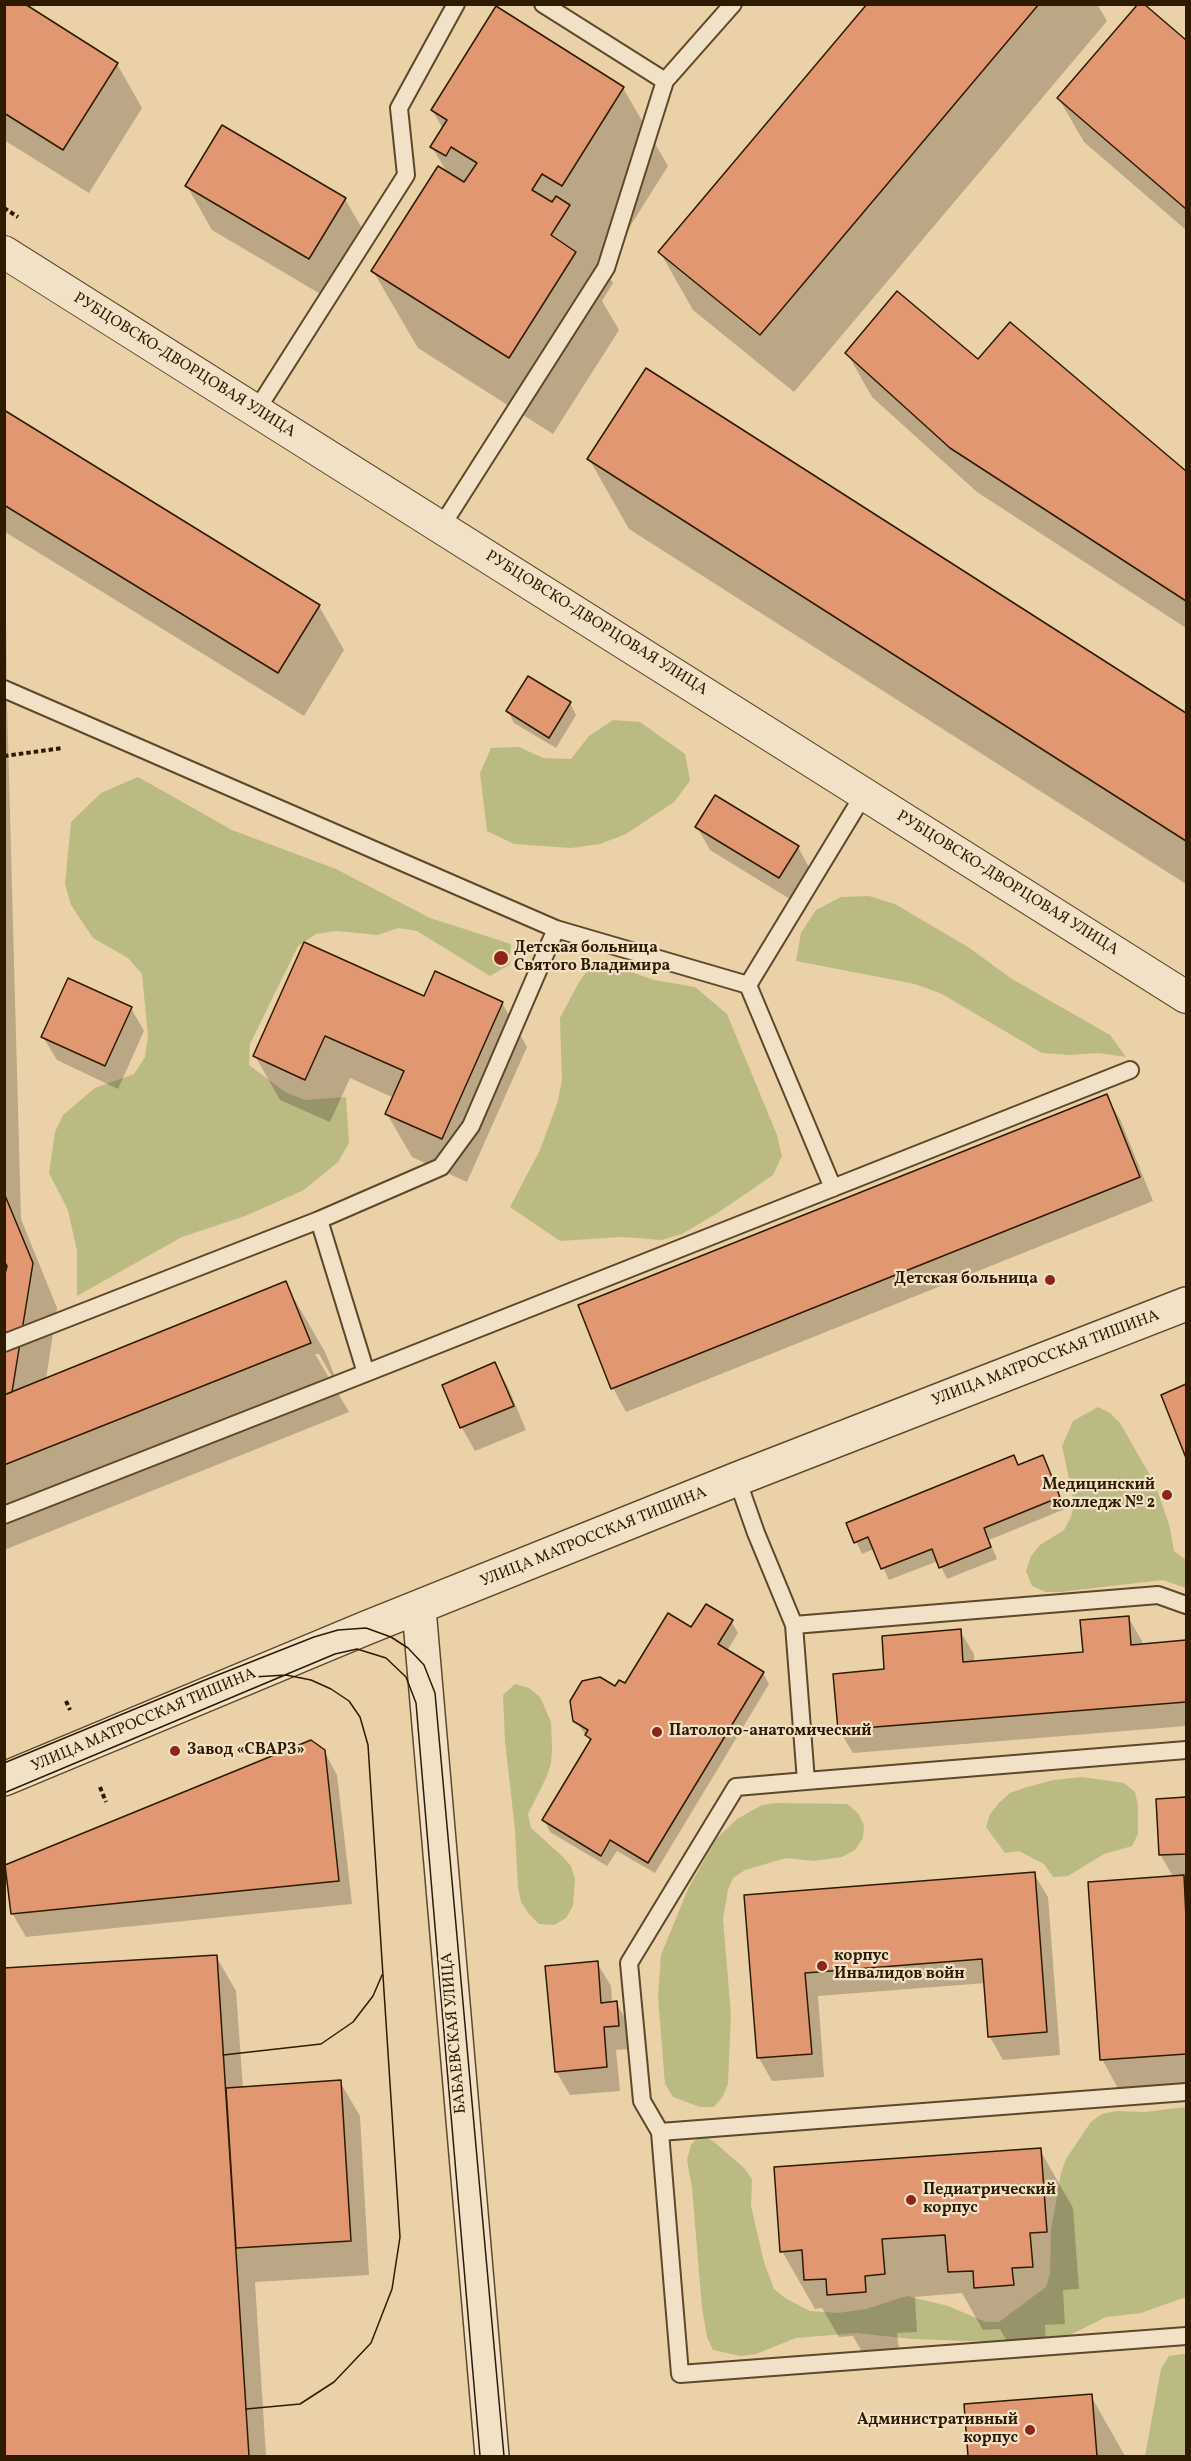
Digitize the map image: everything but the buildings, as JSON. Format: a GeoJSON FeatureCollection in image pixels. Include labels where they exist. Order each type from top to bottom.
{"type":"FeatureCollection","features":[{"type":"Feature","properties":{"kind":"street","name":"РУБЦОВСКО-ДВОРЦОВАЯ УЛИЦА"},"geometry":{"type":"LineString","coordinates":[[4,252],[1186,997]]}},
{"type":"Feature","properties":{"kind":"street","name":"УЛИЦА МАТРОССКАЯ ТИШИНА"},"geometry":{"type":"LineString","coordinates":[[4,1779],[366,1628],[737,1479],[1186,1304]]}},
{"type":"Feature","properties":{"kind":"street","name":"БАБАЕВСКАЯ УЛИЦА"},"geometry":{"type":"LineString","coordinates":[[418,1609],[492,2457]]}},
{"type":"Feature","properties":{"kind":"lane"},"geometry":{"type":"LineString","coordinates":[[256,411],[406,175],[399,108],[456,4]]}},
{"type":"Feature","properties":{"kind":"lane"},"geometry":{"type":"LineString","coordinates":[[543,4],[665,81]]}},
{"type":"Feature","properties":{"kind":"lane"},"geometry":{"type":"LineString","coordinates":[[441,527],[606,268],[665,81],[733,4]]}},
{"type":"Feature","properties":{"kind":"lane"},"geometry":{"type":"LineString","coordinates":[[4,689],[556,929],[748,985]]}},
{"type":"Feature","properties":{"kind":"lane"},"geometry":{"type":"LineString","coordinates":[[748,985],[864,794]]}},
{"type":"Feature","properties":{"kind":"lane"},"geometry":{"type":"LineString","coordinates":[[4,1343],[320,1220],[441,1167],[471,1126],[556,929]]}},
{"type":"Feature","properties":{"kind":"lane"},"geometry":{"type":"LineString","coordinates":[[748,985],[833,1188]]}},
{"type":"Feature","properties":{"kind":"lane"},"geometry":{"type":"LineString","coordinates":[[4,1515],[1130,1070]]}},
{"type":"Feature","properties":{"kind":"lane"},"geometry":{"type":"LineString","coordinates":[[320,1220],[366,1373]]}},
{"type":"Feature","properties":{"kind":"lane"},"geometry":{"type":"LineString","coordinates":[[737,1479],[756,1533],[794,1625],[806,1781]]}},
{"type":"Feature","properties":{"kind":"lane"},"geometry":{"type":"LineString","coordinates":[[794,1625],[1158,1595],[1186,1605]]}},
{"type":"Feature","properties":{"kind":"lane"},"geometry":{"type":"LineString","coordinates":[[1186,1750],[736,1787],[629,1963],[642,2101],[660,2132],[680,2374],[1186,2336]]}},
{"type":"Feature","properties":{"kind":"lane"},"geometry":{"type":"LineString","coordinates":[[660,2132],[1186,2092]]}},
{"type":"Feature","properties":{"kind":"path"},"geometry":{"type":"LineString","coordinates":[[66,1701],[71,1714]]}},
{"type":"Feature","properties":{"kind":"path"},"geometry":{"type":"LineString","coordinates":[[100,1787],[106,1802]]}},
{"type":"Feature","properties":{"kind":"shaded area"},"geometry":{"type":"Polygon","coordinates":[[[613,720],[640,722],[685,754],[690,781],[674,802],[626,834],[600,844],[571,848],[514,844],[487,831],[480,773],[491,748],[519,747],[543,758],[571,759],[589,736],[613,720]]]}},
{"type":"Feature","properties":{"kind":"shaded area"},"geometry":{"type":"Polygon","coordinates":[[[138,777],[232,830],[336,869],[430,918],[511,944],[509,965],[490,976],[417,931],[398,928],[378,935],[336,931],[316,934],[298,946],[250,1044],[249,1065],[285,1092],[305,1100],[346,1097],[349,1143],[338,1162],[304,1190],[245,1216],[182,1237],[77,1296],[77,1251],[68,1210],[49,1173],[55,1132],[63,1115],[95,1088],[134,1074],[145,1057],[148,1036],[142,974],[128,958],[93,938],[71,905],[65,884],[71,822],[101,793],[138,777]]]}},
{"type":"Feature","properties":{"kind":"shaded area"},"geometry":{"type":"Polygon","coordinates":[[[869,896],[895,904],[968,947],[1012,979],[1110,1035],[1126,1057],[1099,1053],[1071,1055],[1042,1053],[942,994],[915,984],[796,961],[801,933],[816,910],[841,897],[869,896]]]}},
{"type":"Feature","properties":{"kind":"shaded area"},"geometry":{"type":"Polygon","coordinates":[[[591,966],[614,966],[654,980],[695,987],[727,1014],[777,1135],[782,1156],[773,1175],[682,1234],[662,1240],[622,1237],[560,1241],[510,1207],[540,1150],[558,1101],[562,1080],[560,1018],[579,982],[591,966]]]}},
{"type":"Feature","properties":{"kind":"shaded area"},"geometry":{"type":"Polygon","coordinates":[[[1098,1407],[1110,1413],[1120,1423],[1155,1484],[1169,1524],[1174,1551],[1186,1560],[1186,1588],[1163,1580],[1060,1592],[1046,1592],[1032,1586],[1026,1571],[1031,1556],[1040,1545],[1064,1530],[1071,1517],[1074,1503],[1062,1446],[1073,1421],[1098,1407]]]}},
{"type":"Feature","properties":{"kind":"shaded area"},"geometry":{"type":"Polygon","coordinates":[[[515,1684],[529,1688],[540,1697],[551,1722],[551,1763],[528,1814],[531,1828],[571,1866],[575,1879],[573,1906],[566,1918],[554,1925],[539,1924],[529,1914],[521,1902],[518,1888],[503,1695],[515,1684]]]}},
{"type":"Feature","properties":{"kind":"shaded area"},"geometry":{"type":"Polygon","coordinates":[[[1082,1777],[1124,1783],[1135,1792],[1138,1805],[1138,1834],[1132,1846],[1104,1854],[1068,1876],[1053,1877],[1044,1864],[1019,1851],[1005,1853],[986,1827],[990,1814],[1010,1793],[1053,1780],[1082,1777]]]}},
{"type":"Feature","properties":{"kind":"shaded area"},"geometry":{"type":"Polygon","coordinates":[[[776,1803],[847,1804],[858,1813],[864,1825],[863,1838],[855,1850],[842,1857],[814,1861],[786,1858],[745,1870],[733,1878],[728,1890],[723,1919],[731,2015],[728,2084],[723,2096],[714,2107],[700,2107],[673,2097],[665,2084],[658,1997],[661,1955],[688,1889],[716,1839],[737,1819],[762,1805],[776,1803]]]}},
{"type":"Feature","properties":{"kind":"shaded area"},"geometry":{"type":"Polygon","coordinates":[[[1186,2107],[1186,2297],[1141,2313],[1106,2317],[1070,2335],[1027,2343],[912,2339],[856,2333],[796,2338],[756,2354],[741,2356],[713,2350],[707,2337],[702,2308],[692,2188],[687,2160],[691,2145],[701,2134],[713,2141],[744,2168],[752,2179],[751,2206],[764,2262],[774,2289],[785,2298],[810,2311],[838,2313],[866,2309],[907,2296],[948,2306],[986,2322],[999,2322],[1046,2287],[1050,2274],[1051,2230],[1061,2173],[1066,2159],[1091,2122],[1102,2114],[1116,2111],[1145,2112],[1186,2107]]]}},
{"type":"Feature","properties":{"kind":"shaded area"},"geometry":{"type":"Polygon","coordinates":[[[1186,2354],[1186,2456],[1145,2456],[1161,2369],[1169,2356],[1186,2354]]]}},
{"type":"Feature","properties":{"kind":"tram line"},"geometry":{"type":"LineString","coordinates":[[4,1763],[205,1680],[314,1637],[338,1630],[366,1628],[391,1637],[408,1648],[424,1665],[435,1693],[504,2456]]}},
{"type":"Feature","properties":{"kind":"tram line"},"geometry":{"type":"LineString","coordinates":[[4,1793],[335,1654],[357,1649],[386,1658],[406,1677],[416,1703],[480,2456]]}},
{"type":"Feature","properties":{"kind":"tram line"},"geometry":{"type":"LineString","coordinates":[[220,1679],[286,1675],[311,1680],[349,1701],[360,1717],[368,1745],[400,2237],[392,2289],[371,2343],[334,2382],[300,2404],[246,2409]]}},
{"type":"Feature","properties":{"kind":"tram line"},"geometry":{"type":"LineString","coordinates":[[223,2055],[321,2044],[353,2022],[373,1996],[382,1975]]}},
{"type":"Feature","properties":{"kind":"place","name":"Детская больница Святого Владимира"},"geometry":{"type":"Point","coordinates":[501,958]}},
{"type":"Feature","properties":{"kind":"place","name":"Детская больница"},"geometry":{"type":"Point","coordinates":[1050,1280]}},
{"type":"Feature","properties":{"kind":"place","name":"Медицинский колледж № 2"},"geometry":{"type":"Point","coordinates":[1167,1495]}},
{"type":"Feature","properties":{"kind":"place","name":"Патолого-анатомический"},"geometry":{"type":"Point","coordinates":[657,1732]}},
{"type":"Feature","properties":{"kind":"place","name":"Завод «СВАРЗ»"},"geometry":{"type":"Point","coordinates":[175,1751]}},
{"type":"Feature","properties":{"kind":"place","name":"корпус Инвалидов войн"},"geometry":{"type":"Point","coordinates":[822,1966]}},
{"type":"Feature","properties":{"kind":"place","name":"Педиатрический корпус"},"geometry":{"type":"Point","coordinates":[911,2200]}},
{"type":"Feature","properties":{"kind":"place","name":"Административный корпус"},"geometry":{"type":"Point","coordinates":[1030,2430]}}]}
